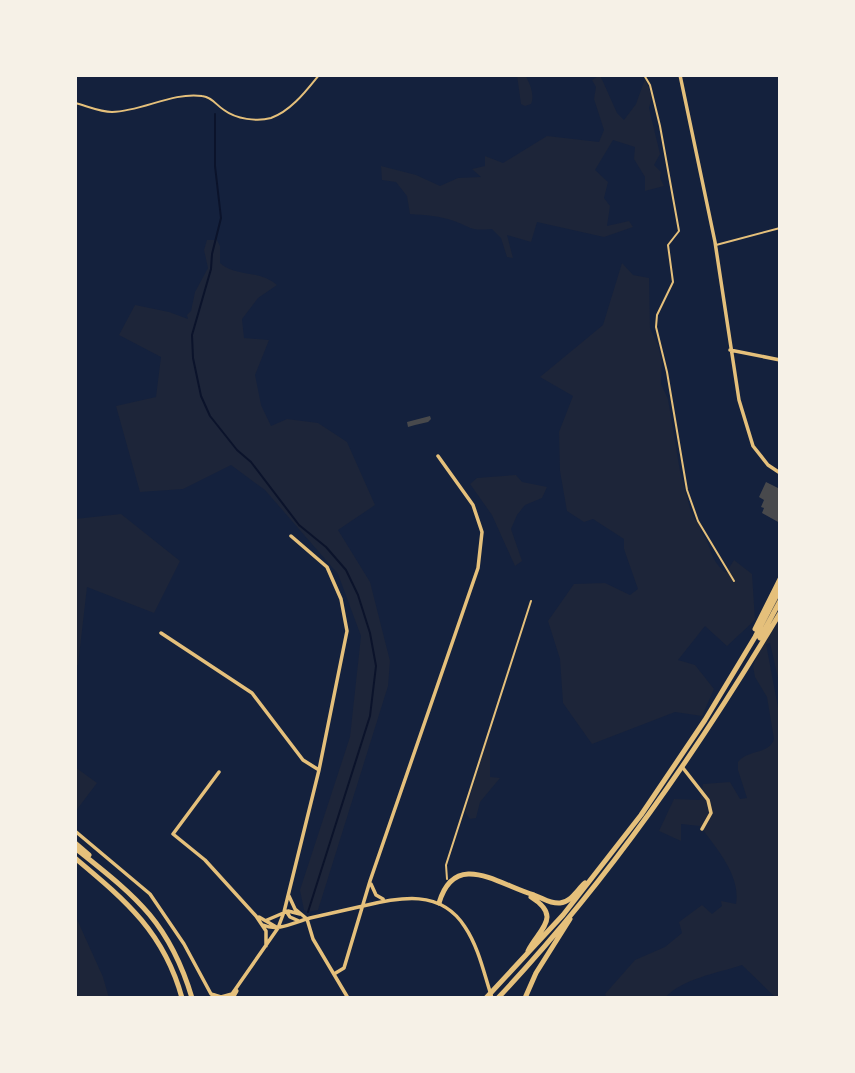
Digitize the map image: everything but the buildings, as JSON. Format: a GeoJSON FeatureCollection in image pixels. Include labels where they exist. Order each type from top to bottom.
{"type":"FeatureCollection","features":[{"type":"Feature","properties":{"kind":"highway"},"geometry":{"type":"LineString","coordinates":[[751,642],[780,579]]}},
{"type":"Feature","properties":{"kind":"highway"},"geometry":{"type":"LineString","coordinates":[[486,998],[563,915],[679,761],[780,589]]}},
{"type":"Feature","properties":{"kind":"highway"},"geometry":{"type":"LineString","coordinates":[[735,684],[780,601]]}},
{"type":"Feature","properties":{"kind":"highway"},"geometry":{"type":"LineString","coordinates":[[498,998],[571,915],[646,821],[683,768],[780,613]]}},
{"type":"Feature","properties":{"kind":"highway"},"geometry":{"type":"LineString","coordinates":[[75,845],[133,895],[156,921],[173,947],[192,998]]}},
{"type":"Feature","properties":{"kind":"highway"},"geometry":{"type":"LineString","coordinates":[[75,858],[125,900],[148,926],[168,961],[181,998]]}},
{"type":"Feature","properties":{"kind":"highway"},"geometry":{"type":"LineString","coordinates":[[439,903],[449,881],[464,874],[476,873],[553,903],[562,903],[571,898],[600,868]]}},
{"type":"Feature","properties":{"kind":"highway"},"geometry":{"type":"LineString","coordinates":[[527,954],[547,921],[542,905],[529,894]]}},
{"type":"Feature","properties":{"kind":"highway"},"geometry":{"type":"LineString","coordinates":[[525,998],[547,955],[569,924],[571,915]]}},
{"type":"Feature","properties":{"kind":"highway"},"geometry":{"type":"LineString","coordinates":[[232,998],[236,990]]}},
{"type":"Feature","properties":{"kind":"street"},"geometry":{"type":"LineString","coordinates":[[680,75],[715,245],[739,400],[754,446],[768,465],[780,472]]}},
{"type":"Feature","properties":{"kind":"street"},"geometry":{"type":"LineString","coordinates":[[730,350],[780,360]]}},
{"type":"Feature","properties":{"kind":"street"},"geometry":{"type":"LineString","coordinates":[[334,974],[344,968],[370,881],[478,568],[482,531],[473,505],[438,456]]}},
{"type":"Feature","properties":{"kind":"street"},"geometry":{"type":"LineString","coordinates":[[75,831],[150,894],[169,919],[207,990],[214,997],[226,997],[236,990],[278,928],[285,911],[319,770],[346,631],[341,599],[327,567],[291,536]]}},
{"type":"Feature","properties":{"kind":"street"},"geometry":{"type":"LineString","coordinates":[[161,633],[252,693],[303,760],[319,770]]}},
{"type":"Feature","properties":{"kind":"street"},"geometry":{"type":"LineString","coordinates":[[683,768],[708,800],[710,813],[702,829]]}},
{"type":"Feature","properties":{"kind":"street"},"geometry":{"type":"LineString","coordinates":[[219,772],[173,834],[205,860],[256,916],[263,925],[265,948]]}},
{"type":"Feature","properties":{"kind":"street"},"geometry":{"type":"LineString","coordinates":[[370,881],[374,892],[385,900]]}},
{"type":"Feature","properties":{"kind":"street"},"geometry":{"type":"LineString","coordinates":[[289,893],[293,905],[348,998]]}},
{"type":"Feature","properties":{"kind":"street"},"geometry":{"type":"LineString","coordinates":[[263,925],[278,928],[385,900],[420,898],[439,903],[464,924],[492,998]]}},
{"type":"Feature","properties":{"kind":"street"},"geometry":{"type":"LineString","coordinates":[[285,911],[290,917],[304,920]]}},
{"type":"Feature","properties":{"kind":"street"},"geometry":{"type":"LineString","coordinates":[[267,920],[285,911],[300,914]]}},
{"type":"Feature","properties":{"kind":"street"},"geometry":{"type":"LineString","coordinates":[[256,916],[278,928]]}},
{"type":"Feature","properties":{"kind":"lane"},"geometry":{"type":"LineString","coordinates":[[715,245],[780,228]]}},
{"type":"Feature","properties":{"kind":"path"},"geometry":{"type":"LineString","coordinates":[[75,103],[110,112],[141,108],[187,96],[203,96],[211,98],[234,116],[256,120],[269,118],[294,104],[319,75]]}},
{"type":"Feature","properties":{"kind":"path"},"geometry":{"type":"LineString","coordinates":[[645,75],[660,126],[679,231],[668,245],[673,282],[657,315],[656,327],[667,372],[687,490],[698,521],[734,581]]}},
{"type":"Feature","properties":{"kind":"path"},"geometry":{"type":"LineString","coordinates":[[449,881],[445,875],[446,865],[531,601]]}},
{"type":"Feature","properties":{"kind":"shaded area"},"geometry":{"type":"Polygon","coordinates":[[[517,75],[525,75],[529,82],[531,104],[521,104],[517,75]]]}},
{"type":"Feature","properties":{"kind":"shaded area"},"geometry":{"type":"Polygon","coordinates":[[[600,75],[617,113],[624,120],[636,104],[645,79],[652,96],[649,108],[660,154],[654,165],[661,172],[660,178],[664,186],[645,191],[645,177],[634,159],[635,147],[613,140],[595,170],[608,182],[604,198],[610,206],[607,226],[629,221],[633,227],[604,237],[537,222],[531,242],[507,235],[513,258],[507,257],[501,238],[492,229],[475,229],[443,218],[410,214],[407,196],[396,182],[382,180],[381,166],[416,175],[440,186],[458,178],[481,177],[472,169],[485,166],[485,156],[503,163],[547,136],[599,142],[604,130],[594,99],[596,87],[592,80],[600,75]]]}},
{"type":"Feature","properties":{"kind":"shaded area"},"geometry":{"type":"Polygon","coordinates":[[[207,240],[217,240],[220,246],[220,263],[227,268],[263,277],[277,285],[258,298],[242,319],[244,338],[269,340],[255,375],[261,405],[271,426],[287,419],[318,423],[347,442],[375,505],[338,530],[370,582],[390,661],[388,686],[318,910],[308,912],[304,910],[300,890],[350,737],[361,636],[338,574],[265,490],[231,465],[183,489],[140,492],[116,406],[156,397],[161,357],[119,335],[135,305],[188,319],[195,292],[208,268],[204,250],[207,240]]]}},
{"type":"Feature","properties":{"kind":"shaded area"},"geometry":{"type":"Polygon","coordinates":[[[622,263],[633,275],[649,278],[650,328],[662,362],[661,384],[668,399],[680,471],[691,512],[702,526],[700,531],[720,567],[726,573],[734,560],[752,574],[755,620],[727,646],[705,626],[678,660],[695,665],[714,689],[702,716],[675,712],[592,744],[563,703],[560,659],[548,621],[574,584],[605,583],[630,595],[638,589],[624,549],[624,539],[593,519],[584,522],[567,511],[560,471],[559,432],[573,396],[540,377],[603,325],[622,263]]]}},
{"type":"Feature","properties":{"kind":"shaded area"},"geometry":{"type":"Polygon","coordinates":[[[516,475],[522,482],[547,487],[542,498],[525,505],[511,529],[522,561],[515,566],[492,515],[470,484],[477,478],[516,475]]]}},
{"type":"Feature","properties":{"kind":"shaded area"},"geometry":{"type":"Polygon","coordinates":[[[121,514],[180,561],[154,613],[87,587],[78,665],[75,665],[75,519],[121,514]]]}},
{"type":"Feature","properties":{"kind":"shaded area"},"geometry":{"type":"Polygon","coordinates":[[[780,620],[780,687],[770,643],[766,644],[780,718],[780,998],[776,998],[742,965],[690,981],[665,998],[607,998],[605,994],[635,960],[665,947],[682,933],[679,922],[702,905],[712,914],[722,906],[721,901],[736,904],[737,893],[731,872],[700,826],[681,824],[681,841],[659,831],[674,799],[700,800],[703,784],[730,782],[740,799],[747,798],[738,762],[747,755],[768,748],[774,739],[767,697],[755,677],[753,666],[760,648],[780,620]]]}},
{"type":"Feature","properties":{"kind":"shaded area"},"geometry":{"type":"Polygon","coordinates":[[[490,736],[490,777],[500,778],[480,802],[476,818],[470,819],[465,812],[490,736]]]}},
{"type":"Feature","properties":{"kind":"shaded area"},"geometry":{"type":"Polygon","coordinates":[[[75,767],[97,783],[75,812],[75,767]]]}},
{"type":"Feature","properties":{"kind":"shaded area"},"geometry":{"type":"Polygon","coordinates":[[[75,915],[103,977],[109,998],[75,998],[75,915]]]}},
{"type":"Feature","properties":{"kind":"waterway"},"geometry":{"type":"LineString","coordinates":[[215,114],[215,166],[221,218],[211,269],[192,335],[193,358],[201,396],[210,416],[237,450],[251,462],[299,525],[326,547],[346,570],[358,595],[370,633],[376,666],[370,716],[308,912]]}}]}
